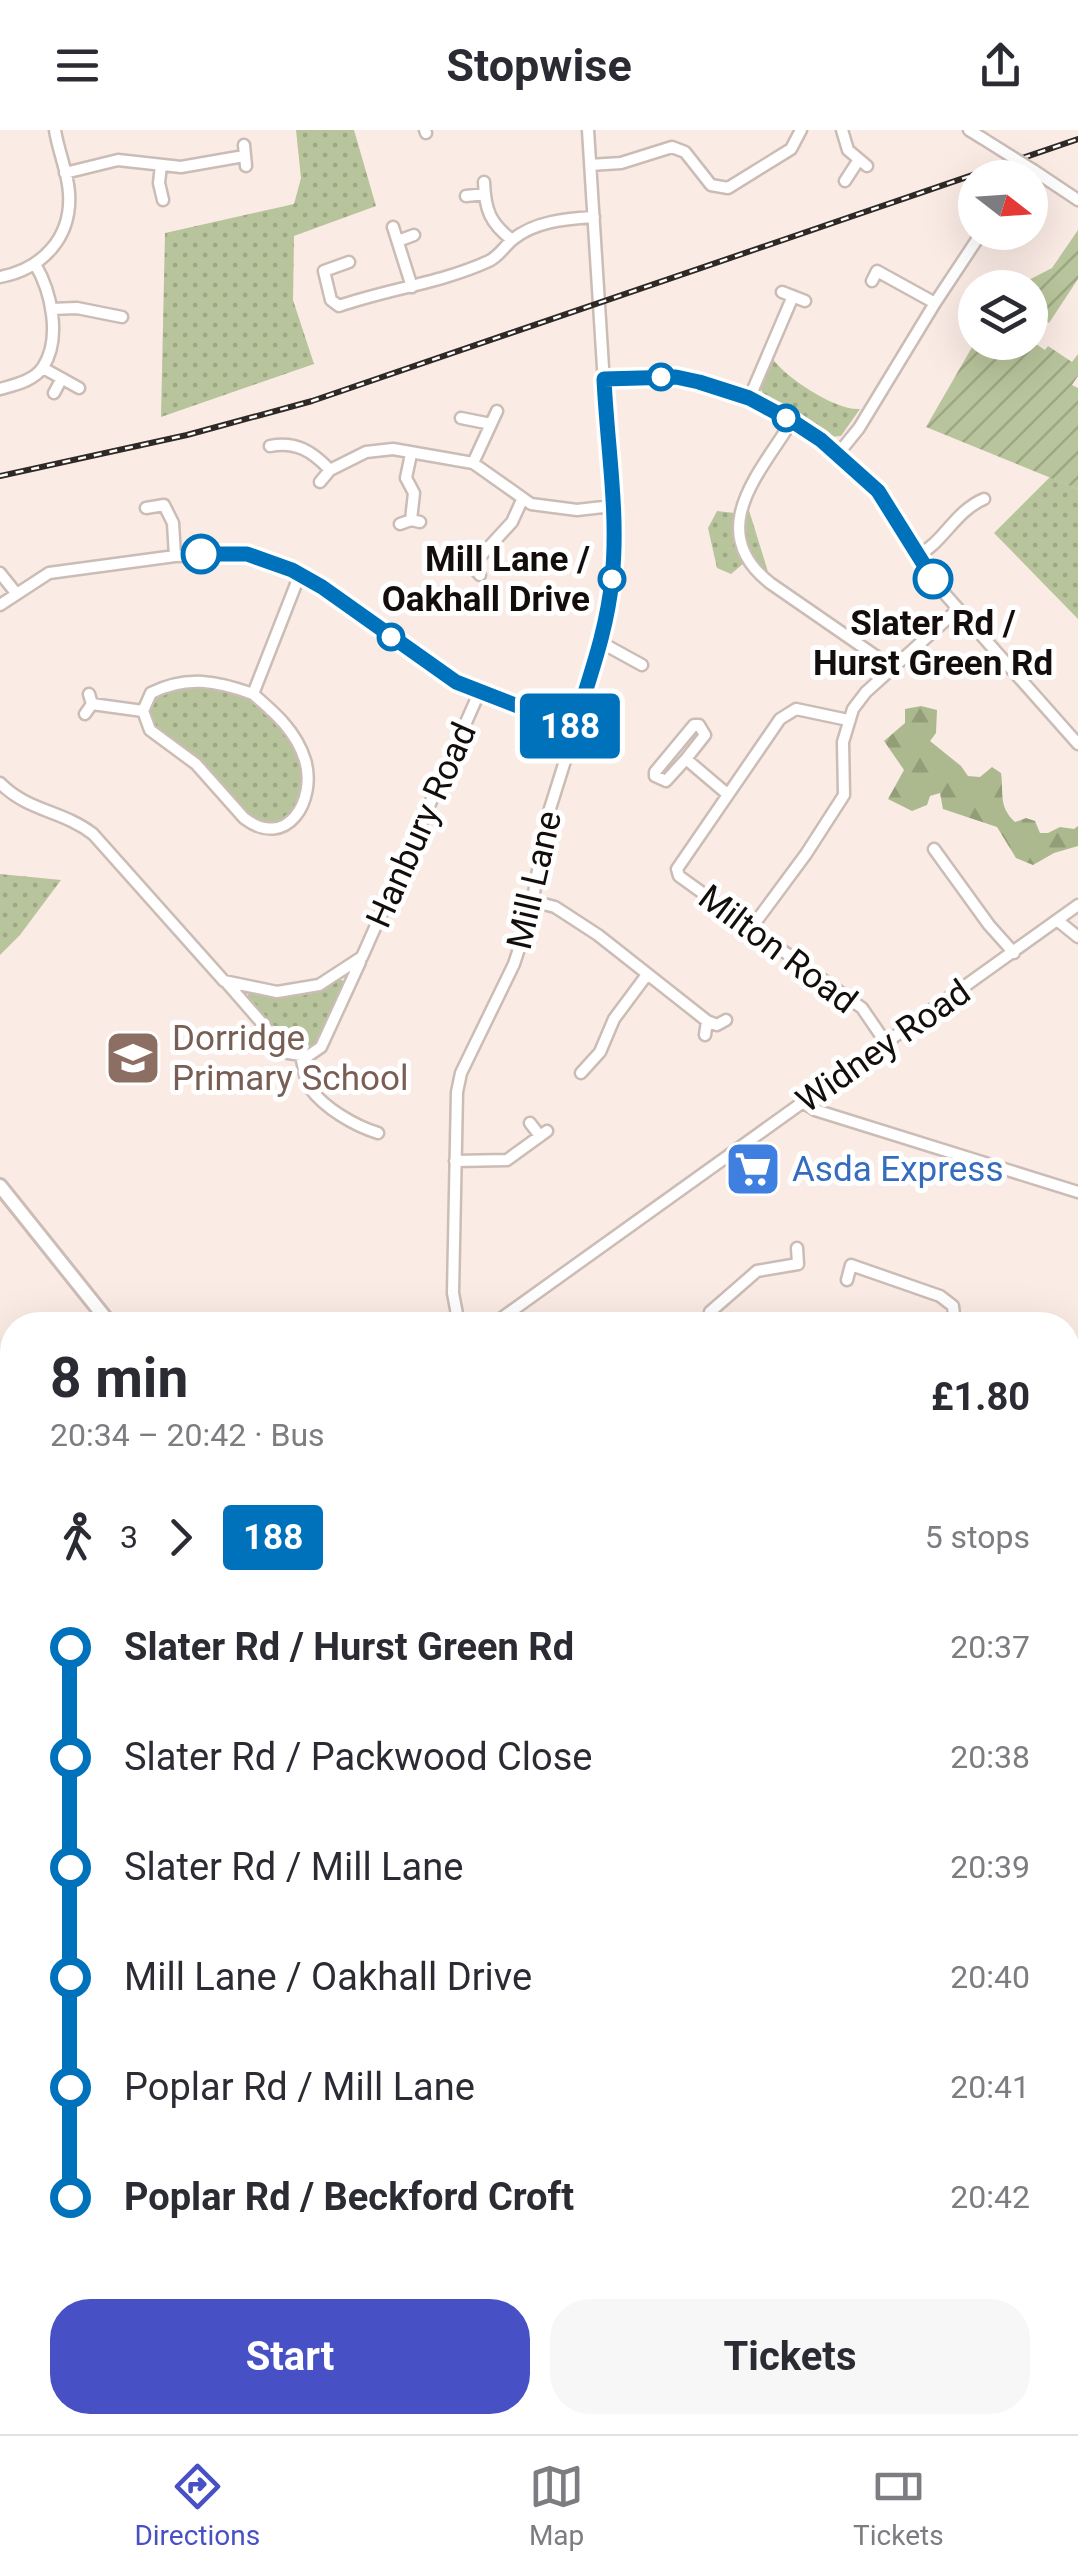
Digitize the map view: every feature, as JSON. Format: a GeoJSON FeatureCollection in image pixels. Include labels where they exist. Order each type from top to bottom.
{"type":"FeatureCollection","features":[{"type":"Feature","properties":{"kind":"main road"},"geometry":{"type":"LineString","coordinates":[[0,1186],[101,1312]]}},
{"type":"Feature","properties":{"kind":"street"},"geometry":{"type":"LineString","coordinates":[[0,278],[36,264],[51,251],[66,221],[69,190],[55,130]]}},
{"type":"Feature","properties":{"kind":"street","name":"Mill Lane"},"geometry":{"type":"LineString","coordinates":[[457,1312],[453,1292],[455,1160],[461,1073],[514,964],[532,900],[548,815],[602,642],[613,577],[588,130]]}},
{"type":"Feature","properties":{"kind":"street"},"geometry":{"type":"LineString","coordinates":[[590,165],[622,163],[672,146],[685,152],[712,184],[728,188],[791,149],[800,130]]}},
{"type":"Feature","properties":{"kind":"street"},"geometry":{"type":"LineString","coordinates":[[842,130],[848,150],[862,164],[846,181]]}},
{"type":"Feature","properties":{"kind":"street"},"geometry":{"type":"LineString","coordinates":[[970,130],[1078,200]]}},
{"type":"Feature","properties":{"kind":"street"},"geometry":{"type":"LineString","coordinates":[[65,173],[118,160],[189,166],[215,158],[244,156]]}},
{"type":"Feature","properties":{"kind":"street"},"geometry":{"type":"LineString","coordinates":[[161,166],[163,200]]}},
{"type":"Feature","properties":{"kind":"street"},"geometry":{"type":"LineString","coordinates":[[466,196],[484,188],[490,218],[512,240]]}},
{"type":"Feature","properties":{"kind":"street"},"geometry":{"type":"LineString","coordinates":[[349,262],[324,271],[334,304],[339,306],[374,294],[397,292],[491,260],[512,240],[542,224],[594,217]]}},
{"type":"Feature","properties":{"kind":"street"},"geometry":{"type":"LineString","coordinates":[[393,228],[412,287]]}},
{"type":"Feature","properties":{"kind":"street"},"geometry":{"type":"LineString","coordinates":[[398,241],[414,235]]}},
{"type":"Feature","properties":{"kind":"street"},"geometry":{"type":"LineString","coordinates":[[838,454],[860,428],[970,250]]}},
{"type":"Feature","properties":{"kind":"street"},"geometry":{"type":"LineString","coordinates":[[0,390],[28,380],[43,368],[52,330],[52,309],[46,282],[36,264]]}},
{"type":"Feature","properties":{"kind":"street"},"geometry":{"type":"LineString","coordinates":[[872,280],[877,272],[935,304]]}},
{"type":"Feature","properties":{"kind":"street"},"geometry":{"type":"LineString","coordinates":[[749,398],[794,296]]}},
{"type":"Feature","properties":{"kind":"street"},"geometry":{"type":"LineString","coordinates":[[109,313],[110,300]]}},
{"type":"Feature","properties":{"kind":"street"},"geometry":{"type":"LineString","coordinates":[[52,309],[76,308],[122,317]]}},
{"type":"Feature","properties":{"kind":"street"},"geometry":{"type":"LineString","coordinates":[[43,368],[79,388]]}},
{"type":"Feature","properties":{"kind":"street"},"geometry":{"type":"LineString","coordinates":[[604,379],[676,377],[749,398],[792,421],[838,454],[878,491],[917,556],[958,610],[1078,744]]}},
{"type":"Feature","properties":{"kind":"street"},"geometry":{"type":"LineString","coordinates":[[54,394],[61,380]]}},
{"type":"Feature","properties":{"kind":"street"},"geometry":{"type":"LineString","coordinates":[[473,463],[497,411]]}},
{"type":"Feature","properties":{"kind":"street"},"geometry":{"type":"LineString","coordinates":[[460,418],[490,424]]}},
{"type":"Feature","properties":{"kind":"street"},"geometry":{"type":"LineString","coordinates":[[792,421],[741,506],[739,538],[745,556],[770,584],[893,668]]}},
{"type":"Feature","properties":{"kind":"street"},"geometry":{"type":"LineString","coordinates":[[270,446],[298,446],[330,470]]}},
{"type":"Feature","properties":{"kind":"street"},"geometry":{"type":"LineString","coordinates":[[320,482],[346,459],[394,449],[473,463],[522,500],[554,509],[612,506]]}},
{"type":"Feature","properties":{"kind":"street"},"geometry":{"type":"LineString","coordinates":[[410,454],[406,478],[414,494],[410,522]]}},
{"type":"Feature","properties":{"kind":"street"},"geometry":{"type":"LineString","coordinates":[[917,556],[933,548],[964,509],[984,499]]}},
{"type":"Feature","properties":{"kind":"street"},"geometry":{"type":"LineString","coordinates":[[464,577],[477,572],[484,550],[512,522],[522,500]]}},
{"type":"Feature","properties":{"kind":"street"},"geometry":{"type":"LineString","coordinates":[[146,508],[164,505],[173,524],[176,556]]}},
{"type":"Feature","properties":{"kind":"street"},"geometry":{"type":"LineString","coordinates":[[0,605],[50,574],[176,556],[247,554],[300,574],[438,672],[479,693],[574,728]]}},
{"type":"Feature","properties":{"kind":"street"},"geometry":{"type":"LineString","coordinates":[[0,572],[16,593]]}},
{"type":"Feature","properties":{"kind":"street"},"geometry":{"type":"LineString","coordinates":[[253,694],[300,574]]}},
{"type":"Feature","properties":{"kind":"street"},"geometry":{"type":"LineString","coordinates":[[752,927],[844,795],[843,742],[848,720],[866,692],[958,610]]}},
{"type":"Feature","properties":{"kind":"street"},"geometry":{"type":"LineString","coordinates":[[602,642],[642,665]]}},
{"type":"Feature","properties":{"kind":"street"},"geometry":{"type":"LineString","coordinates":[[187,681],[210,681],[253,694],[292,733],[307,767],[303,805],[296,818],[275,828],[254,826],[244,818],[196,764],[150,730],[143,711],[151,694],[187,681]]}},
{"type":"Feature","properties":{"kind":"street","name":"Hanbury Road"},"geometry":{"type":"LineString","coordinates":[[302,1056],[321,1047],[479,693]]}},
{"type":"Feature","properties":{"kind":"street"},"geometry":{"type":"LineString","coordinates":[[89,704],[143,711]]}},
{"type":"Feature","properties":{"kind":"street","name":"Milton Road"},"geometry":{"type":"LineString","coordinates":[[848,720],[805,710],[786,713],[726,792],[676,869],[679,876],[862,1008],[886,1043]]}},
{"type":"Feature","properties":{"kind":"street"},"geometry":{"type":"LineString","coordinates":[[694,725],[699,725],[705,735],[686,759],[666,782],[655,776],[694,725]]}},
{"type":"Feature","properties":{"kind":"street"},"geometry":{"type":"LineString","coordinates":[[686,759],[726,792]]}},
{"type":"Feature","properties":{"kind":"street"},"geometry":{"type":"LineString","coordinates":[[0,783],[19,799],[76,821],[93,834],[288,1053],[302,1056],[308,1086],[364,1129],[378,1133]]}},
{"type":"Feature","properties":{"kind":"street"},"geometry":{"type":"LineString","coordinates":[[934,849],[988,925],[1014,953]]}},
{"type":"Feature","properties":{"kind":"street"},"geometry":{"type":"LineString","coordinates":[[532,900],[555,907],[598,935],[707,1021],[717,1026],[726,1020]]}},
{"type":"Feature","properties":{"kind":"street","name":"Widney Road"},"geometry":{"type":"LineString","coordinates":[[510,1312],[1078,906]]}},
{"type":"Feature","properties":{"kind":"street"},"geometry":{"type":"LineString","coordinates":[[1057,920],[1078,937]]}},
{"type":"Feature","properties":{"kind":"street","name":"Hanbury Road"},"geometry":{"type":"LineString","coordinates":[[224,980],[262,990],[293,992],[319,985],[362,956]]}},
{"type":"Feature","properties":{"kind":"street"},"geometry":{"type":"LineString","coordinates":[[582,1073],[600,1052],[614,1019],[646,976]]}},
{"type":"Feature","properties":{"kind":"street"},"geometry":{"type":"LineString","coordinates":[[705,1035],[707,1021]]}},
{"type":"Feature","properties":{"kind":"street"},"geometry":{"type":"LineString","coordinates":[[804,1103],[815,1110],[1078,1192]]}},
{"type":"Feature","properties":{"kind":"street"},"geometry":{"type":"LineString","coordinates":[[455,1160],[507,1160],[544,1133],[530,1123]]}},
{"type":"Feature","properties":{"kind":"street"},"geometry":{"type":"LineString","coordinates":[[710,1312],[756,1271],[798,1264],[797,1248]]}},
{"type":"Feature","properties":{"kind":"street"},"geometry":{"type":"LineString","coordinates":[[848,1280],[851,1264],[940,1296],[953,1306],[953,1312]]}},
{"type":"Feature","properties":{"kind":"green space"},"geometry":{"type":"Polygon","coordinates":[[[296,130],[354,130],[376,206],[294,236],[293,300],[314,364],[161,417],[165,233],[294,204],[301,178],[296,130]]]}},
{"type":"Feature","properties":{"kind":"green space"},"geometry":{"type":"Polygon","coordinates":[[[1078,230],[1078,279],[1049,323],[1048,270],[1078,230]]]}},
{"type":"Feature","properties":{"kind":"green space"},"geometry":{"type":"Polygon","coordinates":[[[1048,346],[1072,362],[1078,354],[1078,376],[1072,385],[1078,388],[1078,489],[926,427],[965,360],[1048,360],[1048,346]]]}},
{"type":"Feature","properties":{"kind":"green space"},"geometry":{"type":"Polygon","coordinates":[[[772,358],[812,392],[838,405],[860,409],[841,436],[830,437],[763,397],[760,384],[772,358]]]}},
{"type":"Feature","properties":{"kind":"green space"},"geometry":{"type":"Polygon","coordinates":[[[1050,477],[1078,489],[1078,619],[994,533],[1050,477]]]}},
{"type":"Feature","properties":{"kind":"green space"},"geometry":{"type":"Polygon","coordinates":[[[748,507],[769,575],[750,558],[731,574],[717,568],[708,528],[717,511],[743,514],[748,507]]]}},
{"type":"Feature","properties":{"kind":"green space"},"geometry":{"type":"Polygon","coordinates":[[[196,685],[242,694],[267,710],[288,735],[297,749],[304,779],[301,797],[287,821],[258,822],[201,763],[154,729],[148,709],[152,702],[167,692],[196,685]]]}},
{"type":"Feature","properties":{"kind":"green space"},"geometry":{"type":"Polygon","coordinates":[[[921,706],[937,710],[936,733],[930,741],[968,776],[980,777],[992,767],[1001,773],[1004,805],[1015,822],[1026,818],[1035,821],[1040,833],[1078,826],[1078,846],[1033,865],[1016,858],[997,827],[943,809],[940,793],[930,796],[927,805],[912,811],[888,799],[904,770],[884,741],[905,723],[905,709],[921,706]]]}},
{"type":"Feature","properties":{"kind":"green space"},"geometry":{"type":"Polygon","coordinates":[[[0,874],[61,880],[0,955],[0,874]]]}},
{"type":"Feature","properties":{"kind":"green space"},"geometry":{"type":"Polygon","coordinates":[[[340,979],[346,983],[320,1044],[308,1053],[291,1051],[246,1000],[249,993],[301,994],[340,979]]]}},
{"type":"Feature","properties":{"kind":"railway"},"geometry":{"type":"LineString","coordinates":[[0,476],[187,435],[312,401],[1078,139]]}},
{"type":"Feature","properties":{"kind":"bus line","name":"188"},"geometry":{"type":"LineString","coordinates":[[201,554],[247,554],[292,570],[322,587],[438,672],[503,703],[574,728],[602,642],[613,577],[604,379],[676,377],[749,398],[821,440],[878,491],[933,579]]}},
{"type":"Feature","properties":{"kind":"place","name":"Mill Lane / Oakhall Drive"},"geometry":{"type":"Point","coordinates":[612,579]}},
{"type":"Feature","properties":{"kind":"place","name":"Slater Rd / Hurst Green Rd"},"geometry":{"type":"Point","coordinates":[933,579]}},
{"type":"Feature","properties":{"kind":"place","name":"Dorridge Primary School"},"geometry":{"type":"Point","coordinates":[133,1058]}},
{"type":"Feature","properties":{"kind":"place","name":"Asda Express"},"geometry":{"type":"Point","coordinates":[753,1169]}}]}
